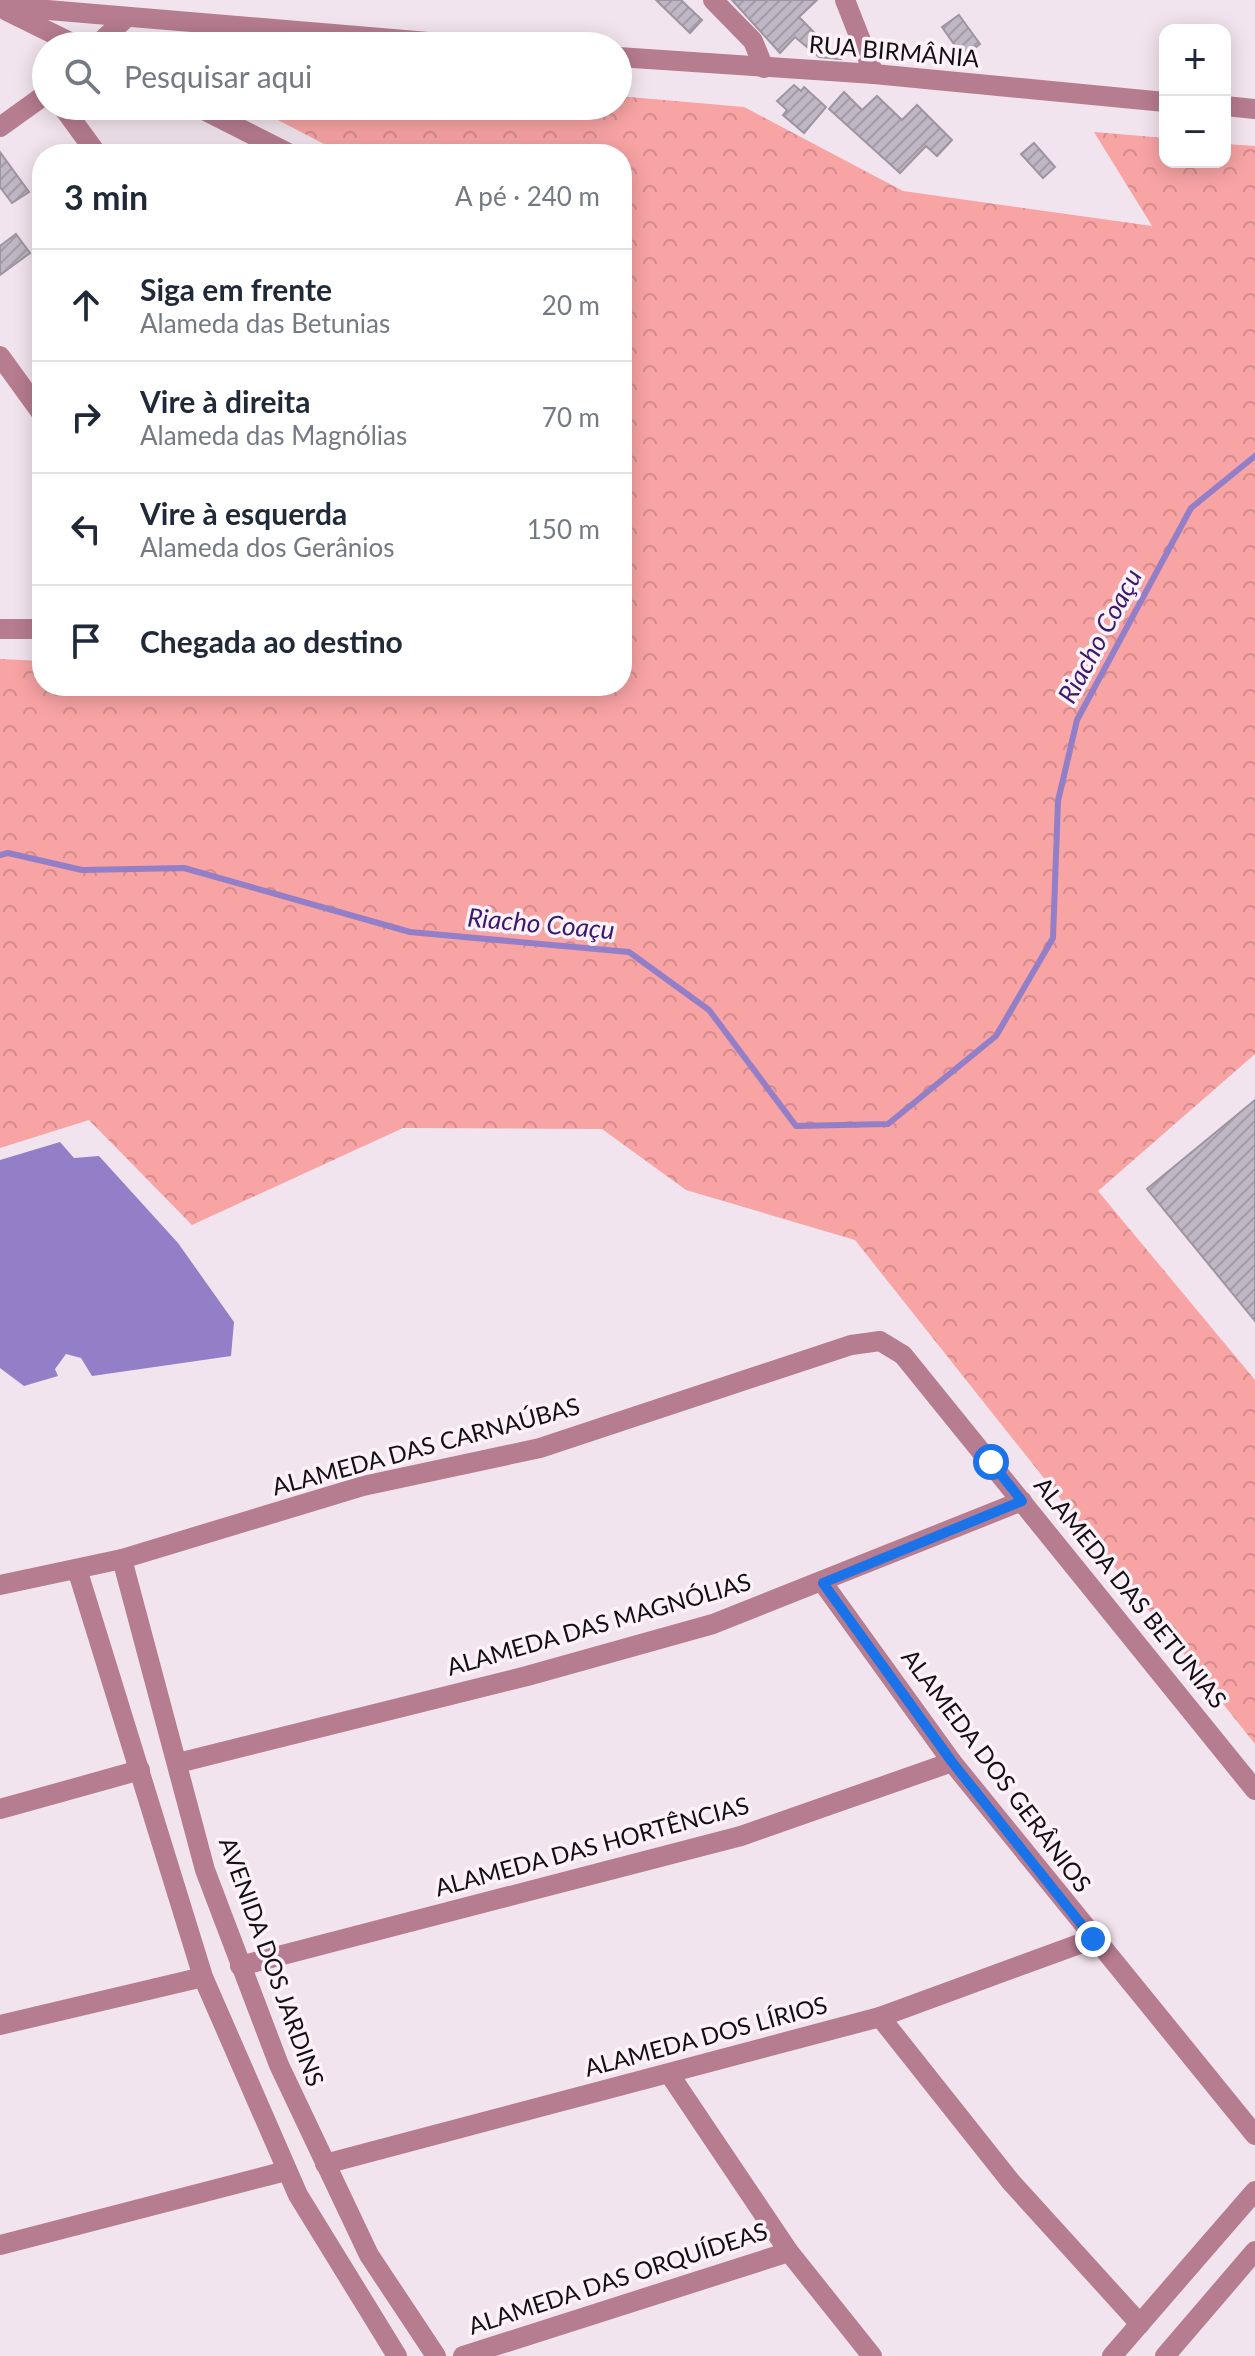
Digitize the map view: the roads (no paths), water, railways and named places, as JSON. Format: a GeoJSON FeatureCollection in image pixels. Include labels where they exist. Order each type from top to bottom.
{"type":"FeatureCollection","features":[{"type":"Feature","properties":{"kind":"street"},"geometry":{"type":"LineString","coordinates":[[713,0],[755,44],[764,68]]}},
{"type":"Feature","properties":{"kind":"street"},"geometry":{"type":"LineString","coordinates":[[845,0],[874,74]]}},
{"type":"Feature","properties":{"kind":"street"},"geometry":{"type":"LineString","coordinates":[[0,7],[308,32]]}},
{"type":"Feature","properties":{"kind":"street"},"geometry":{"type":"LineString","coordinates":[[0,7],[50,32]]}},
{"type":"Feature","properties":{"kind":"street"},"geometry":{"type":"LineString","coordinates":[[111,32],[127,17]]}},
{"type":"Feature","properties":{"kind":"street","name":"RUA BIRMÂNIA"},"geometry":{"type":"LineString","coordinates":[[632,58],[874,74],[1159,101]]}},
{"type":"Feature","properties":{"kind":"street"},"geometry":{"type":"LineString","coordinates":[[0,127],[32,104]]}},
{"type":"Feature","properties":{"kind":"street"},"geometry":{"type":"LineString","coordinates":[[1231,107],[1255,109]]}},
{"type":"Feature","properties":{"kind":"street"},"geometry":{"type":"LineString","coordinates":[[72,120],[90,144]]}},
{"type":"Feature","properties":{"kind":"street"},"geometry":{"type":"LineString","coordinates":[[223,120],[270,144]]}},
{"type":"Feature","properties":{"kind":"street"},"geometry":{"type":"LineString","coordinates":[[0,356],[32,400]]}},
{"type":"Feature","properties":{"kind":"street"},"geometry":{"type":"LineString","coordinates":[[0,629],[32,629]]}},
{"type":"Feature","properties":{"kind":"street","name":"ALAMEDA DAS CARNAÚBAS"},"geometry":{"type":"LineString","coordinates":[[0,1585],[122,1559],[363,1486],[540,1448],[851,1345],[880,1341],[903,1355]]}},
{"type":"Feature","properties":{"kind":"street","name":"ALAMEDA DAS BETUNIAS"},"geometry":{"type":"LineString","coordinates":[[903,1355],[1255,1790]]}},
{"type":"Feature","properties":{"kind":"street","name":"ALAMEDA DAS MAGNÓLIAS"},"geometry":{"type":"LineString","coordinates":[[178,1763],[713,1624],[823,1583],[1022,1501]]}},
{"type":"Feature","properties":{"kind":"street","name":"AVENIDA DOS JARDINS"},"geometry":{"type":"LineString","coordinates":[[122,1559],[205,1870],[279,2065],[369,2255],[436,2356]]}},
{"type":"Feature","properties":{"kind":"street"},"geometry":{"type":"LineString","coordinates":[[77,1569],[203,1977],[286,2171],[397,2356]]}},
{"type":"Feature","properties":{"kind":"street","name":"ALAMEDA DOS GERÂNIOS"},"geometry":{"type":"LineString","coordinates":[[823,1583],[952,1762],[1255,2135]]}},
{"type":"Feature","properties":{"kind":"street","name":"ALAMEDA DAS HORTÊNCIAS"},"geometry":{"type":"LineString","coordinates":[[240,1966],[741,1836],[952,1762]]}},
{"type":"Feature","properties":{"kind":"street"},"geometry":{"type":"LineString","coordinates":[[0,1809],[140,1770]]}},
{"type":"Feature","properties":{"kind":"street"},"geometry":{"type":"LineString","coordinates":[[174,1880],[205,1870]]}},
{"type":"Feature","properties":{"kind":"street","name":"ALAMEDA DOS LÍRIOS"},"geometry":{"type":"LineString","coordinates":[[325,2164],[880,2017],[1093,1939]]}},
{"type":"Feature","properties":{"kind":"street"},"geometry":{"type":"LineString","coordinates":[[0,2025],[203,1977]]}},
{"type":"Feature","properties":{"kind":"street"},"geometry":{"type":"LineString","coordinates":[[880,2017],[1011,2182],[1140,2324]]}},
{"type":"Feature","properties":{"kind":"street"},"geometry":{"type":"LineString","coordinates":[[247,2079],[279,2065]]}},
{"type":"Feature","properties":{"kind":"street"},"geometry":{"type":"LineString","coordinates":[[670,2075],[789,2252],[872,2356]]}},
{"type":"Feature","properties":{"kind":"street"},"geometry":{"type":"LineString","coordinates":[[0,2245],[286,2171]]}},
{"type":"Feature","properties":{"kind":"street"},"geometry":{"type":"LineString","coordinates":[[1112,2356],[1255,2191]]}},
{"type":"Feature","properties":{"kind":"street"},"geometry":{"type":"LineString","coordinates":[[1165,2356],[1255,2251]]}},
{"type":"Feature","properties":{"kind":"street","name":"ALAMEDA DAS ORQUÍDEAS"},"geometry":{"type":"LineString","coordinates":[[463,2356],[789,2252]]}},
{"type":"Feature","properties":{"kind":"street"},"geometry":{"type":"LineString","coordinates":[[343,2268],[369,2255]]}},
{"type":"Feature","properties":{"kind":"waterway","name":"Riacho Coaçu"},"geometry":{"type":"LineString","coordinates":[[0,855],[8,853],[82,870],[184,868],[410,932],[629,952],[709,1010],[796,1126],[888,1124],[996,1036],[1053,938],[1058,801],[1077,720],[1191,508],[1255,456]]}}]}
